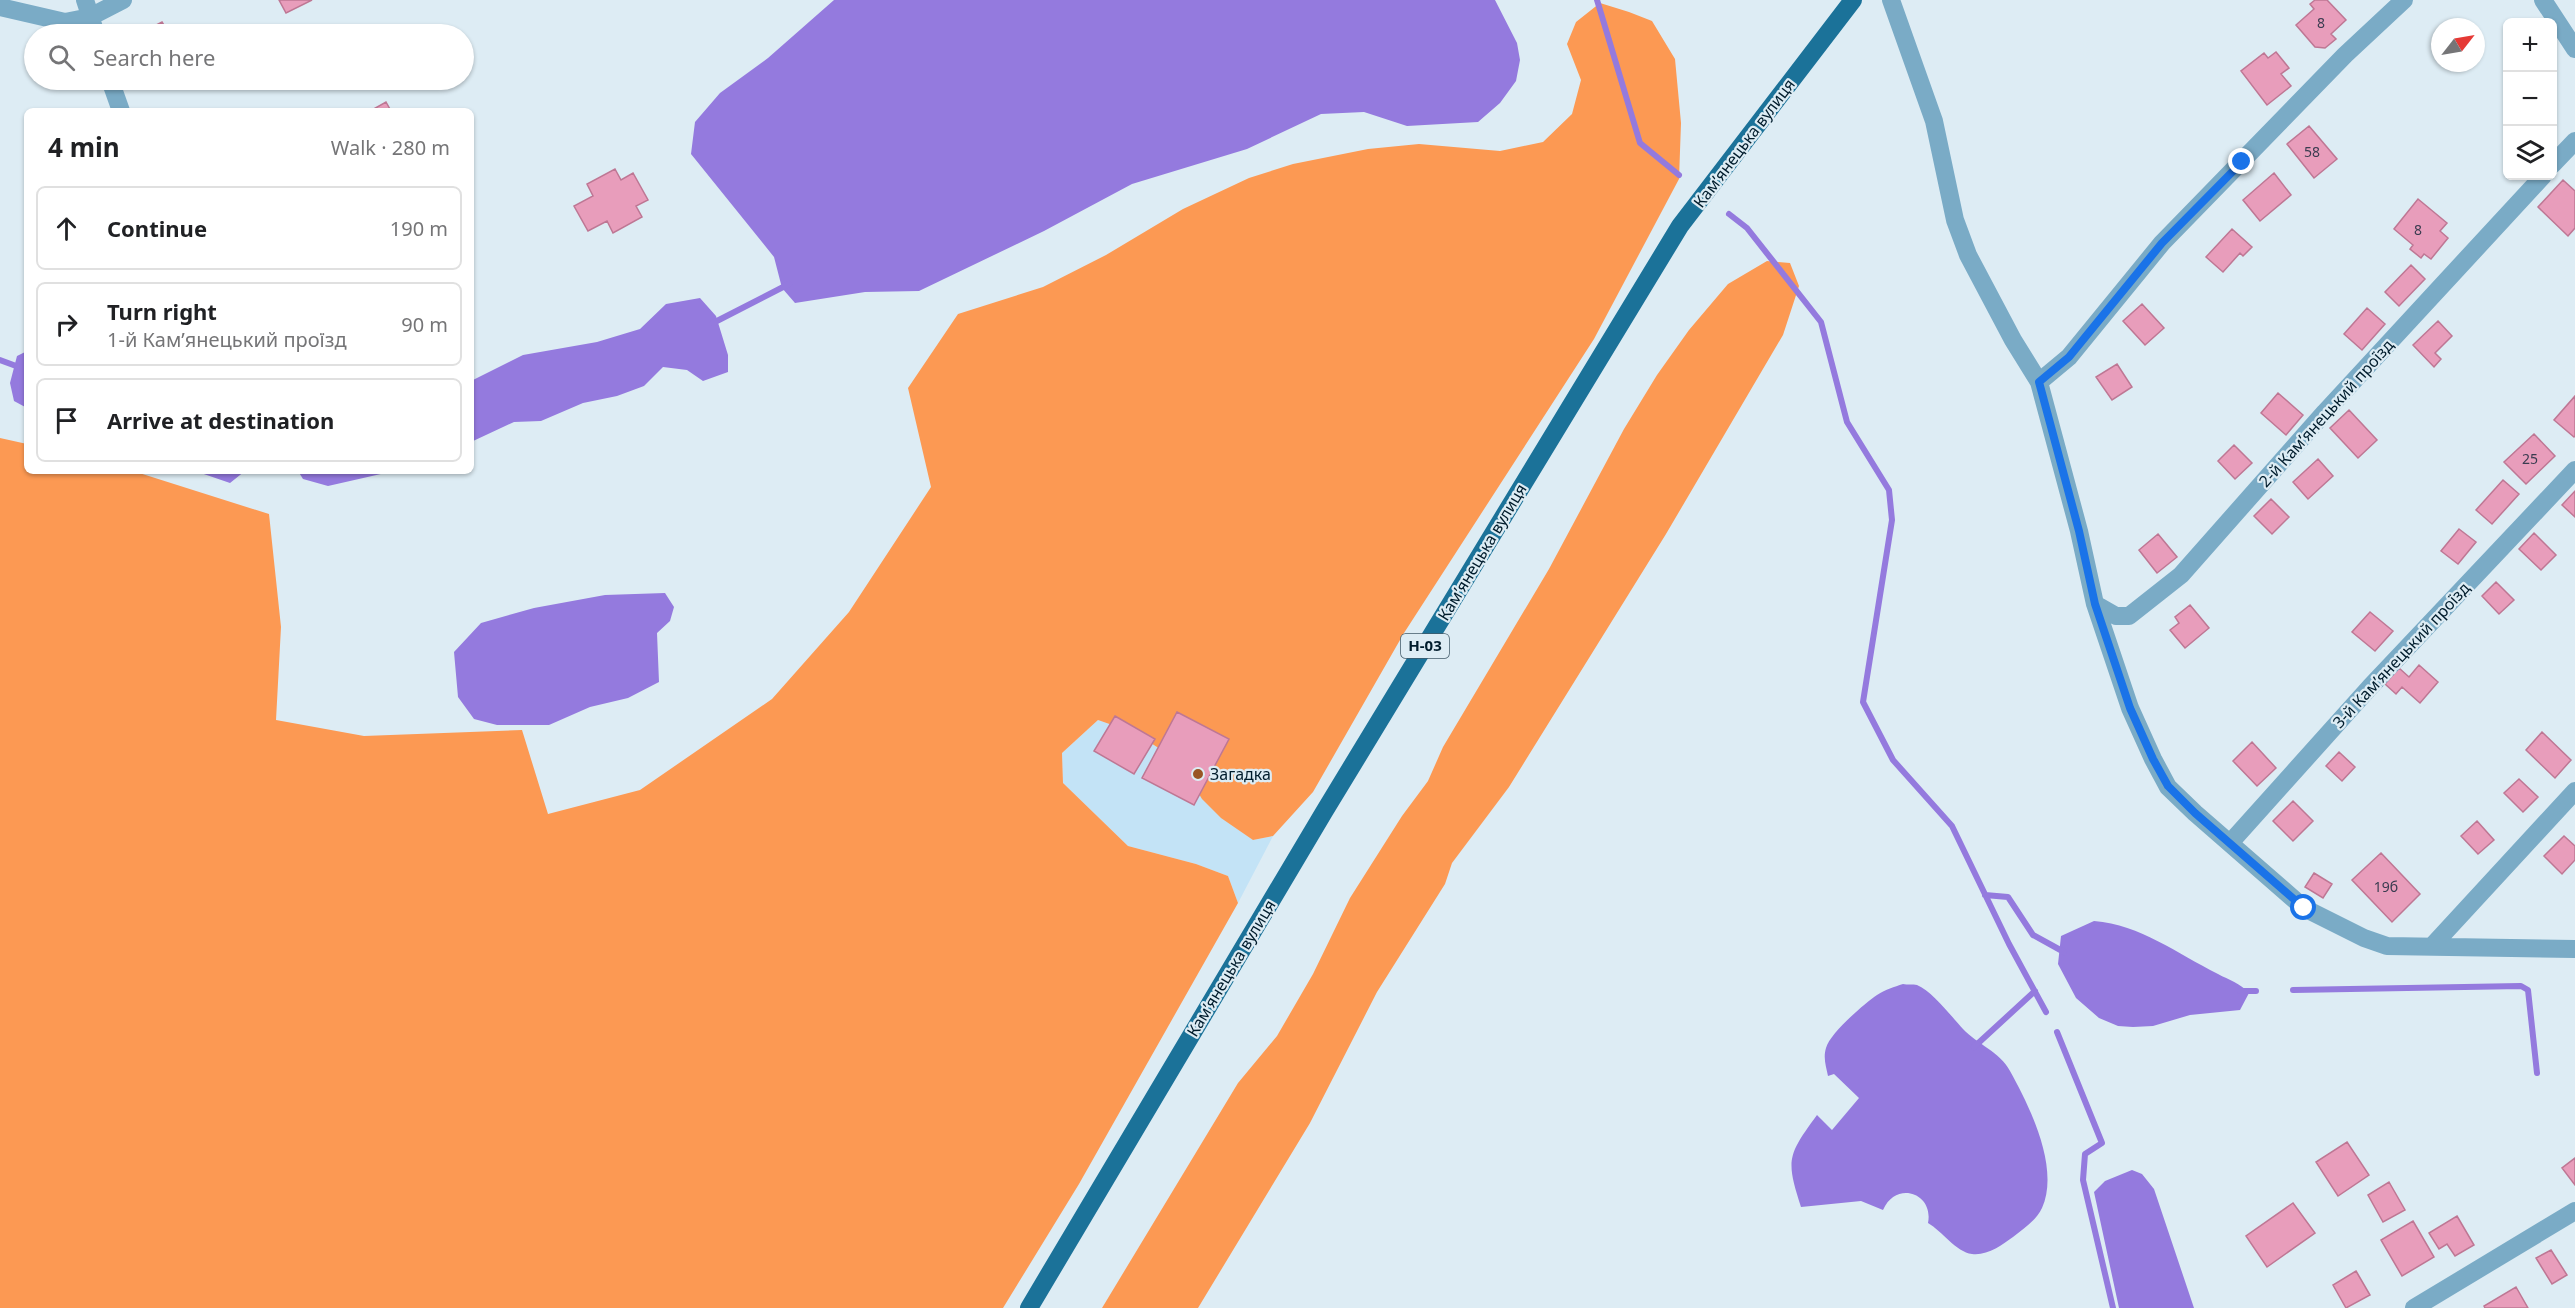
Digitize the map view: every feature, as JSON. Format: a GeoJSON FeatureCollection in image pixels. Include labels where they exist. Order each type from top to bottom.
{"type":"FeatureCollection","features":[{"type":"Feature","properties":{"kind":"main road","name":"Камʼянецька вулиця"},"geometry":{"type":"LineString","coordinates":[[1029,1308],[1324,812],[1680,226],[1853,0]]}},
{"type":"Feature","properties":{"kind":"street"},"geometry":{"type":"LineString","coordinates":[[0,7],[65,22],[90,17],[123,0]]}},
{"type":"Feature","properties":{"kind":"street"},"geometry":{"type":"LineString","coordinates":[[1891,0],[1934,121],[1955,220],[1968,255],[2008,332],[2039,382],[2079,531],[2095,604],[2130,708],[2168,786],[2195,813],[2304,908],[2386,946],[2575,949]]}},
{"type":"Feature","properties":{"kind":"street"},"geometry":{"type":"LineString","coordinates":[[2039,382],[2069,357],[2162,243],[2345,55],[2404,0]]}},
{"type":"Feature","properties":{"kind":"street"},"geometry":{"type":"LineString","coordinates":[[2542,0],[2575,49]]}},
{"type":"Feature","properties":{"kind":"street"},"geometry":{"type":"LineString","coordinates":[[114,90],[120,108]]}},
{"type":"Feature","properties":{"kind":"street"},"geometry":{"type":"LineString","coordinates":[[2557,161],[2575,141]]}},
{"type":"Feature","properties":{"kind":"street","name":"2-й Камʼянецький проїзд"},"geometry":{"type":"LineString","coordinates":[[2095,604],[2116,616],[2129,616],[2181,575],[2325,412],[2539,180]]}},
{"type":"Feature","properties":{"kind":"street","name":"3-й Камʼянецький проїзд"},"geometry":{"type":"LineString","coordinates":[[2230,843],[2370,687],[2575,470]]}},
{"type":"Feature","properties":{"kind":"street"},"geometry":{"type":"LineString","coordinates":[[2433,945],[2575,791]]}},
{"type":"Feature","properties":{"kind":"street"},"geometry":{"type":"LineString","coordinates":[[2414,1308],[2575,1211]]}},
{"type":"Feature","properties":{"kind":"shaded area"},"geometry":{"type":"Polygon","coordinates":[[[834,0],[1495,0],[1517,43],[1520,60],[1516,81],[1500,103],[1478,122],[1407,126],[1364,112],[1321,114],[1247,149],[1132,184],[1044,231],[919,291],[865,292],[795,303],[782,288],[774,257],[691,154],[695,122],[720,93],[768,58],[834,0]]]}},
{"type":"Feature","properties":{"kind":"shaded area"},"geometry":{"type":"Polygon","coordinates":[[[1600,3],[1652,21],[1675,59],[1681,123],[1679,179],[1594,339],[1404,633],[1313,792],[1273,836],[1253,840],[1221,818],[1202,799],[1179,761],[1135,733],[1098,720],[1062,753],[1063,783],[1128,846],[1196,864],[1228,876],[1238,903],[1079,1184],[1003,1308],[0,1308],[0,438],[24,443],[24,474],[142,474],[269,514],[281,627],[276,720],[364,736],[522,730],[548,814],[640,790],[772,699],[849,612],[931,487],[908,388],[958,314],[1043,287],[1106,255],[1183,209],[1249,178],[1293,164],[1368,149],[1419,144],[1500,151],[1543,142],[1572,114],[1581,80],[1567,44],[1576,22],[1600,3]]]}},
{"type":"Feature","properties":{"kind":"shaded area"},"geometry":{"type":"Polygon","coordinates":[[[1767,261],[1790,263],[1799,286],[1783,335],[1666,534],[1509,787],[1452,863],[1445,884],[1377,992],[1310,1123],[1198,1308],[1102,1308],[1238,1083],[1277,1036],[1313,974],[1350,898],[1402,816],[1428,781],[1443,747],[1549,569],[1624,429],[1657,375],[1689,330],[1728,284],[1767,261]]]}},
{"type":"Feature","properties":{"kind":"shaded area"},"geometry":{"type":"Polygon","coordinates":[[[700,298],[716,316],[728,355],[728,372],[703,381],[687,370],[663,367],[644,386],[617,396],[583,403],[541,421],[514,422],[474,441],[474,380],[523,355],[597,342],[640,329],[666,304],[700,298]]]}},
{"type":"Feature","properties":{"kind":"shaded area"},"geometry":{"type":"Polygon","coordinates":[[[24,352],[24,406],[14,401],[10,383],[17,356],[24,352]]]}},
{"type":"Feature","properties":{"kind":"shaded area"},"geometry":{"type":"Polygon","coordinates":[[[204,474],[241,474],[230,483],[204,474]]]}},
{"type":"Feature","properties":{"kind":"shaded area"},"geometry":{"type":"Polygon","coordinates":[[[300,474],[381,474],[328,486],[303,479],[300,474]]]}},
{"type":"Feature","properties":{"kind":"shaded area"},"geometry":{"type":"Polygon","coordinates":[[[665,593],[674,607],[670,621],[657,633],[659,682],[628,698],[590,707],[549,725],[497,725],[474,719],[458,697],[454,652],[481,623],[534,608],[605,595],[665,593]]]}},
{"type":"Feature","properties":{"kind":"shaded area"},"geometry":{"type":"Polygon","coordinates":[[[1098,720],[1135,733],[1179,761],[1253,840],[1273,836],[1238,903],[1228,876],[1196,864],[1128,846],[1063,783],[1062,753],[1098,720]]]}},
{"type":"Feature","properties":{"kind":"shaded area"},"geometry":{"type":"Polygon","coordinates":[[[2094,921],[2143,934],[2238,984],[2249,993],[2240,1010],[2190,1015],[2153,1026],[2118,1026],[2099,1018],[2076,998],[2058,964],[2061,936],[2094,921]]]}},
{"type":"Feature","properties":{"kind":"shaded area"},"geometry":{"type":"Polygon","coordinates":[[[1903,984],[1923,988],[1963,1029],[2006,1064],[2026,1102],[2040,1138],[2047,1175],[2047,1192],[2042,1208],[2033,1221],[2021,1231],[1989,1252],[1972,1254],[1960,1249],[1928,1223],[1925,1204],[1913,1194],[1896,1195],[1883,1210],[1861,1201],[1801,1207],[1792,1168],[1792,1159],[1800,1140],[1817,1115],[1832,1130],[1859,1098],[1834,1074],[1828,1076],[1825,1062],[1826,1048],[1848,1019],[1871,999],[1903,984]]]}},
{"type":"Feature","properties":{"kind":"shaded area"},"geometry":{"type":"Polygon","coordinates":[[[2132,1170],[2142,1174],[2154,1189],[2194,1308],[2119,1308],[2094,1192],[2105,1181],[2132,1170]]]}},
{"type":"Feature","properties":{"kind":"building"},"geometry":{"type":"Polygon","coordinates":[[[279,0],[312,0],[286,13],[279,0]]]}},
{"type":"Feature","properties":{"kind":"building"},"geometry":{"type":"Polygon","coordinates":[[[2315,0],[2327,0],[2346,20],[2331,34],[2336,39],[2325,48],[2315,47],[2296,25],[2314,9],[2310,4],[2315,0]]]}},
{"type":"Feature","properties":{"kind":"building"},"geometry":{"type":"Polygon","coordinates":[[[2276,52],[2289,68],[2281,74],[2291,86],[2267,105],[2241,71],[2264,53],[2268,58],[2276,52]]]}},
{"type":"Feature","properties":{"kind":"building"},"geometry":{"type":"Polygon","coordinates":[[[386,102],[389,108],[375,108],[386,102]]]}},
{"type":"Feature","properties":{"kind":"building"},"geometry":{"type":"Polygon","coordinates":[[[2309,126],[2337,159],[2314,178],[2287,144],[2309,126]]]}},
{"type":"Feature","properties":{"kind":"building"},"geometry":{"type":"Polygon","coordinates":[[[615,169],[621,180],[633,173],[648,200],[636,206],[642,217],[613,233],[607,221],[588,231],[574,206],[593,196],[587,184],[615,169]]]}},
{"type":"Feature","properties":{"kind":"building"},"geometry":{"type":"Polygon","coordinates":[[[2274,173],[2291,195],[2260,221],[2243,200],[2274,173]]]}},
{"type":"Feature","properties":{"kind":"building"},"geometry":{"type":"Polygon","coordinates":[[[2563,180],[2575,191],[2575,228],[2568,236],[2538,207],[2563,180]]]}},
{"type":"Feature","properties":{"kind":"building"},"geometry":{"type":"Polygon","coordinates":[[[2418,199],[2447,223],[2440,231],[2448,238],[2431,259],[2424,254],[2421,258],[2410,249],[2413,245],[2394,229],[2418,199]]]}},
{"type":"Feature","properties":{"kind":"building"},"geometry":{"type":"Polygon","coordinates":[[[2232,229],[2252,247],[2243,256],[2240,253],[2223,272],[2206,257],[2232,229]]]}},
{"type":"Feature","properties":{"kind":"building"},"geometry":{"type":"Polygon","coordinates":[[[2411,265],[2425,279],[2399,306],[2385,292],[2411,265]]]}},
{"type":"Feature","properties":{"kind":"building"},"geometry":{"type":"Polygon","coordinates":[[[2142,304],[2164,328],[2145,345],[2123,321],[2142,304]]]}},
{"type":"Feature","properties":{"kind":"building"},"geometry":{"type":"Polygon","coordinates":[[[2367,308],[2385,324],[2362,350],[2344,334],[2367,308]]]}},
{"type":"Feature","properties":{"kind":"building"},"geometry":{"type":"Polygon","coordinates":[[[2438,321],[2452,336],[2435,353],[2441,359],[2434,367],[2413,345],[2438,321]]]}},
{"type":"Feature","properties":{"kind":"building"},"geometry":{"type":"Polygon","coordinates":[[[2117,364],[2132,387],[2112,400],[2096,377],[2117,364]]]}},
{"type":"Feature","properties":{"kind":"building"},"geometry":{"type":"Polygon","coordinates":[[[2278,393],[2303,415],[2286,435],[2261,413],[2278,393]]]}},
{"type":"Feature","properties":{"kind":"building"},"geometry":{"type":"Polygon","coordinates":[[[2575,396],[2575,436],[2574,437],[2554,420],[2575,396]]]}},
{"type":"Feature","properties":{"kind":"building"},"geometry":{"type":"Polygon","coordinates":[[[2349,410],[2377,440],[2358,458],[2330,428],[2349,410]]]}},
{"type":"Feature","properties":{"kind":"building"},"geometry":{"type":"Polygon","coordinates":[[[2534,434],[2555,456],[2526,484],[2504,462],[2534,434]]]}},
{"type":"Feature","properties":{"kind":"building"},"geometry":{"type":"Polygon","coordinates":[[[2234,445],[2252,463],[2235,479],[2218,461],[2234,445]]]}},
{"type":"Feature","properties":{"kind":"building"},"geometry":{"type":"Polygon","coordinates":[[[2318,459],[2333,476],[2308,499],[2293,482],[2318,459]]]}},
{"type":"Feature","properties":{"kind":"building"},"geometry":{"type":"Polygon","coordinates":[[[2503,480],[2519,494],[2492,524],[2476,510],[2503,480]]]}},
{"type":"Feature","properties":{"kind":"building"},"geometry":{"type":"Polygon","coordinates":[[[2575,491],[2575,517],[2562,505],[2575,491]]]}},
{"type":"Feature","properties":{"kind":"building"},"geometry":{"type":"Polygon","coordinates":[[[2271,499],[2289,517],[2272,534],[2254,516],[2271,499]]]}},
{"type":"Feature","properties":{"kind":"building"},"geometry":{"type":"Polygon","coordinates":[[[2459,529],[2476,542],[2458,564],[2441,551],[2459,529]]]}},
{"type":"Feature","properties":{"kind":"building"},"geometry":{"type":"Polygon","coordinates":[[[2534,533],[2556,555],[2541,570],[2519,549],[2534,533]]]}},
{"type":"Feature","properties":{"kind":"building"},"geometry":{"type":"Polygon","coordinates":[[[2158,534],[2177,557],[2157,573],[2139,550],[2158,534]]]}},
{"type":"Feature","properties":{"kind":"building"},"geometry":{"type":"Polygon","coordinates":[[[2496,582],[2514,600],[2499,614],[2482,596],[2496,582]]]}},
{"type":"Feature","properties":{"kind":"building"},"geometry":{"type":"Polygon","coordinates":[[[2190,605],[2209,628],[2185,648],[2170,630],[2179,623],[2175,617],[2190,605]]]}},
{"type":"Feature","properties":{"kind":"building"},"geometry":{"type":"Polygon","coordinates":[[[2370,612],[2393,631],[2375,651],[2352,632],[2370,612]]]}},
{"type":"Feature","properties":{"kind":"building"},"geometry":{"type":"Polygon","coordinates":[[[2419,665],[2438,682],[2420,703],[2402,687],[2396,694],[2385,684],[2399,668],[2409,677],[2419,665]]]}},
{"type":"Feature","properties":{"kind":"building"},"geometry":{"type":"Polygon","coordinates":[[[1177,712],[1229,739],[1194,805],[1142,778],[1177,712]]]}},
{"type":"Feature","properties":{"kind":"building"},"geometry":{"type":"Polygon","coordinates":[[[1115,716],[1155,739],[1134,774],[1094,751],[1115,716]]]}},
{"type":"Feature","properties":{"kind":"building"},"geometry":{"type":"Polygon","coordinates":[[[2542,732],[2571,760],[2555,778],[2526,750],[2542,732]]]}},
{"type":"Feature","properties":{"kind":"building"},"geometry":{"type":"Polygon","coordinates":[[[2252,742],[2276,768],[2257,786],[2233,761],[2252,742]]]}},
{"type":"Feature","properties":{"kind":"building"},"geometry":{"type":"Polygon","coordinates":[[[2339,752],[2355,767],[2342,781],[2326,766],[2339,752]]]}},
{"type":"Feature","properties":{"kind":"building"},"geometry":{"type":"Polygon","coordinates":[[[2519,779],[2538,797],[2523,812],[2504,793],[2519,779]]]}},
{"type":"Feature","properties":{"kind":"building"},"geometry":{"type":"Polygon","coordinates":[[[2293,801],[2313,821],[2293,841],[2273,821],[2293,801]]]}},
{"type":"Feature","properties":{"kind":"building"},"geometry":{"type":"Polygon","coordinates":[[[2477,821],[2494,840],[2478,854],[2461,836],[2477,821]]]}},
{"type":"Feature","properties":{"kind":"building"},"geometry":{"type":"Polygon","coordinates":[[[2564,836],[2575,846],[2575,860],[2562,874],[2544,856],[2564,836]]]}},
{"type":"Feature","properties":{"kind":"building"},"geometry":{"type":"Polygon","coordinates":[[[2381,853],[2420,894],[2392,922],[2352,880],[2381,853]]]}},
{"type":"Feature","properties":{"kind":"building"},"geometry":{"type":"Polygon","coordinates":[[[2314,873],[2332,884],[2323,898],[2305,887],[2314,873]]]}},
{"type":"Feature","properties":{"kind":"building"},"geometry":{"type":"Polygon","coordinates":[[[2347,1142],[2369,1175],[2338,1196],[2316,1162],[2347,1142]]]}},
{"type":"Feature","properties":{"kind":"building"},"geometry":{"type":"Polygon","coordinates":[[[2575,1158],[2575,1185],[2562,1168],[2575,1158]]]}},
{"type":"Feature","properties":{"kind":"building"},"geometry":{"type":"Polygon","coordinates":[[[2389,1182],[2405,1210],[2383,1222],[2368,1195],[2389,1182]]]}},
{"type":"Feature","properties":{"kind":"building"},"geometry":{"type":"Polygon","coordinates":[[[2293,1203],[2315,1233],[2267,1267],[2246,1236],[2293,1203]]]}},
{"type":"Feature","properties":{"kind":"building"},"geometry":{"type":"Polygon","coordinates":[[[2457,1216],[2474,1245],[2455,1256],[2447,1244],[2439,1249],[2429,1233],[2457,1216]]]}},
{"type":"Feature","properties":{"kind":"building"},"geometry":{"type":"Polygon","coordinates":[[[2413,1221],[2434,1257],[2402,1276],[2381,1240],[2413,1221]]]}},
{"type":"Feature","properties":{"kind":"building"},"geometry":{"type":"Polygon","coordinates":[[[2551,1250],[2567,1275],[2552,1284],[2536,1258],[2551,1250]]]}},
{"type":"Feature","properties":{"kind":"building"},"geometry":{"type":"Polygon","coordinates":[[[2356,1271],[2370,1295],[2346,1308],[2333,1285],[2356,1271]]]}},
{"type":"Feature","properties":{"kind":"building"},"geometry":{"type":"Polygon","coordinates":[[[2516,1287],[2528,1308],[2485,1308],[2484,1306],[2516,1287]]]}},
{"type":"Feature","properties":{"kind":"waterway"},"geometry":{"type":"LineString","coordinates":[[1597,0],[1640,143],[1679,175]]}},
{"type":"Feature","properties":{"kind":"waterway"},"geometry":{"type":"LineString","coordinates":[[1729,214],[1747,228],[1821,322],[1847,422],[1889,490],[1892,520],[1863,702],[1893,760],[1952,826],[2009,944],[2046,1012]]}},
{"type":"Feature","properties":{"kind":"waterway"},"geometry":{"type":"LineString","coordinates":[[713,323],[789,284]]}},
{"type":"Feature","properties":{"kind":"waterway"},"geometry":{"type":"LineString","coordinates":[[0,360],[24,369]]}},
{"type":"Feature","properties":{"kind":"waterway"},"geometry":{"type":"LineString","coordinates":[[1985,895],[2008,897],[2033,935],[2064,952]]}},
{"type":"Feature","properties":{"kind":"waterway"},"geometry":{"type":"LineString","coordinates":[[2293,990],[2521,986],[2528,990],[2537,1073]]}},
{"type":"Feature","properties":{"kind":"waterway"},"geometry":{"type":"LineString","coordinates":[[1974,1047],[2035,991]]}},
{"type":"Feature","properties":{"kind":"waterway"},"geometry":{"type":"LineString","coordinates":[[2240,991],[2256,991]]}},
{"type":"Feature","properties":{"kind":"waterway"},"geometry":{"type":"LineString","coordinates":[[2057,1032],[2102,1143],[2085,1154],[2083,1180],[2113,1308]]}},
{"type":"Feature","properties":{"kind":"place","name":"Загадка"},"geometry":{"type":"Point","coordinates":[1198,774]}},
{"type":"Feature","properties":{"kind":"route"},"geometry":{"type":"LineString","coordinates":[[2242,162],[2162,243],[2069,357],[2039,382],[2079,531],[2095,604],[2130,708],[2153,759],[2168,786],[2195,813],[2304,908]]}}]}
